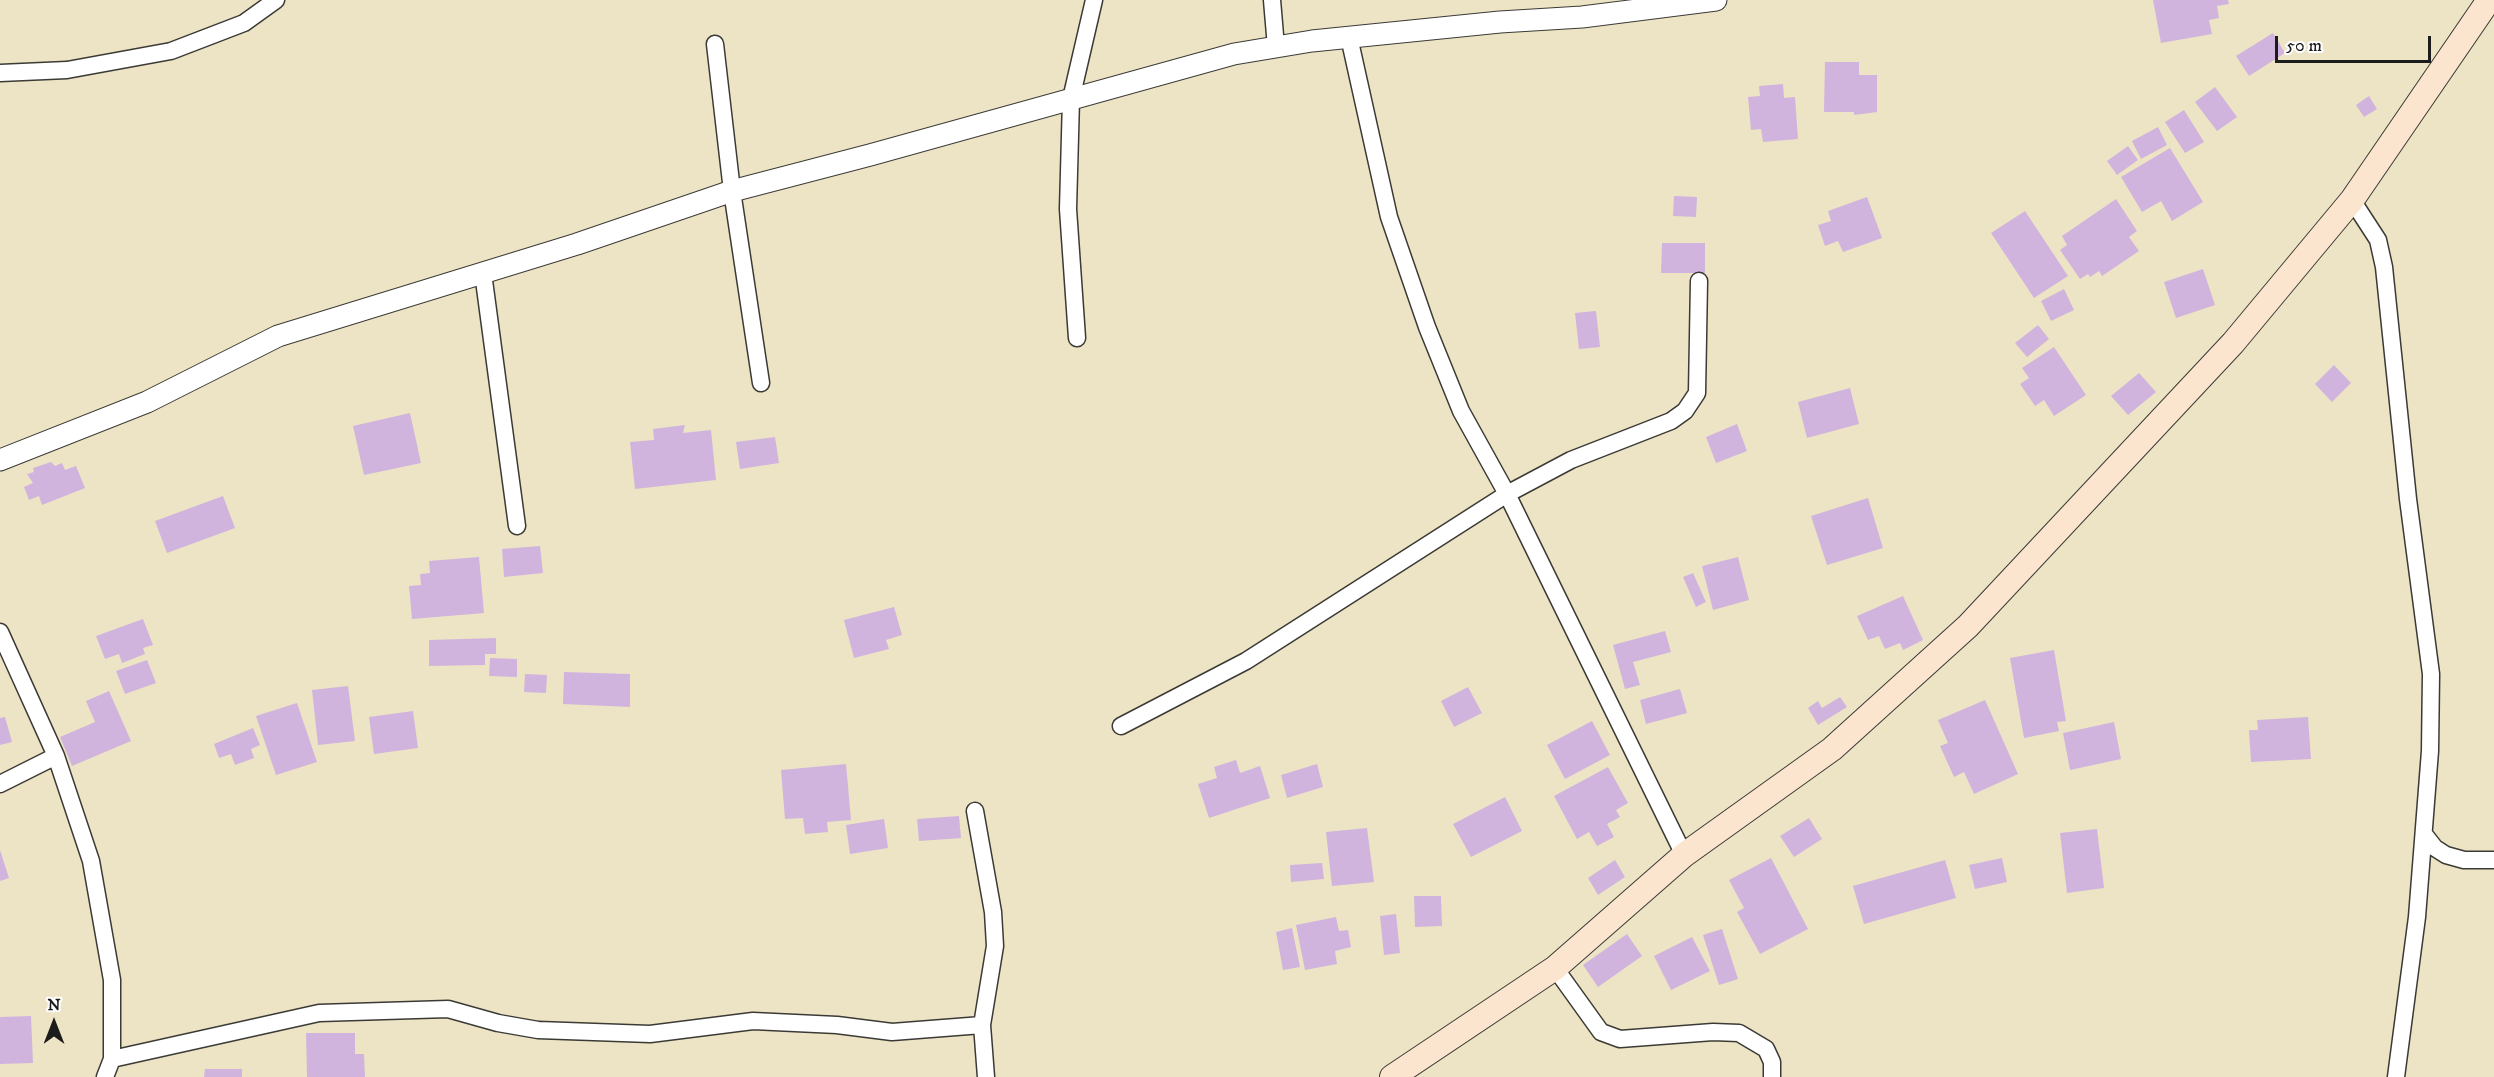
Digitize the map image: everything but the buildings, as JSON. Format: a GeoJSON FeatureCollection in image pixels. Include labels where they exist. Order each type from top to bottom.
{"type":"FeatureCollection","features":[{"type":"Feature","properties":{"kind":"main road"},"geometry":{"type":"LineString","coordinates":[[1392,1077],[1555,968],[1684,855],[1832,749],[1968,626],[2234,343],[2352,200],[2490,0]]}},
{"type":"Feature","properties":{"kind":"street"},"geometry":{"type":"LineString","coordinates":[[0,73],[67,70],[171,51],[244,23],[276,0]]}},
{"type":"Feature","properties":{"kind":"street"},"geometry":{"type":"LineString","coordinates":[[1077,338],[1068,209],[1071,99],[1094,0]]}},
{"type":"Feature","properties":{"kind":"street"},"geometry":{"type":"LineString","coordinates":[[1272,0],[1276,47]]}},
{"type":"Feature","properties":{"kind":"street"},"geometry":{"type":"LineString","coordinates":[[0,460],[147,402],[278,336],[483,273],[732,191],[1234,54],[1349,38],[1500,22],[1582,17],[1716,0]]}},
{"type":"Feature","properties":{"kind":"street"},"geometry":{"type":"LineString","coordinates":[[1349,38],[1389,217],[1427,327],[1461,411],[1507,494],[1684,855]]}},
{"type":"Feature","properties":{"kind":"street"},"geometry":{"type":"LineString","coordinates":[[715,44],[732,191],[761,383]]}},
{"type":"Feature","properties":{"kind":"street"},"geometry":{"type":"LineString","coordinates":[[2352,200],[2378,240],[2384,267],[2408,499],[2431,674],[2430,751],[2417,917],[2396,1077]]}},
{"type":"Feature","properties":{"kind":"street"},"geometry":{"type":"LineString","coordinates":[[483,273],[517,526]]}},
{"type":"Feature","properties":{"kind":"street"},"geometry":{"type":"LineString","coordinates":[[1121,726],[1245,661],[1507,494],[1571,460],[1671,421],[1685,411],[1697,393],[1700,281]]}},
{"type":"Feature","properties":{"kind":"street"},"geometry":{"type":"LineString","coordinates":[[0,632],[56,756],[91,861],[112,980],[112,1059],[105,1077]]}},
{"type":"Feature","properties":{"kind":"street"},"geometry":{"type":"LineString","coordinates":[[0,784],[56,756]]}},
{"type":"Feature","properties":{"kind":"street"},"geometry":{"type":"LineString","coordinates":[[975,812],[993,912],[995,946],[982,1025],[986,1077]]}},
{"type":"Feature","properties":{"kind":"street"},"geometry":{"type":"LineString","coordinates":[[2424,834],[2435,848],[2446,855],[2464,860],[2494,860]]}},
{"type":"Feature","properties":{"kind":"street"},"geometry":{"type":"LineString","coordinates":[[1555,968],[1601,1032],[1620,1039],[1713,1032],[1739,1033],[1766,1049],[1772,1062],[1772,1077]]}},
{"type":"Feature","properties":{"kind":"street"},"geometry":{"type":"LineString","coordinates":[[112,1059],[319,1013],[448,1009],[498,1023],[538,1030],[650,1034],[753,1021],[837,1025],[892,1032],[982,1025]]}}]}
